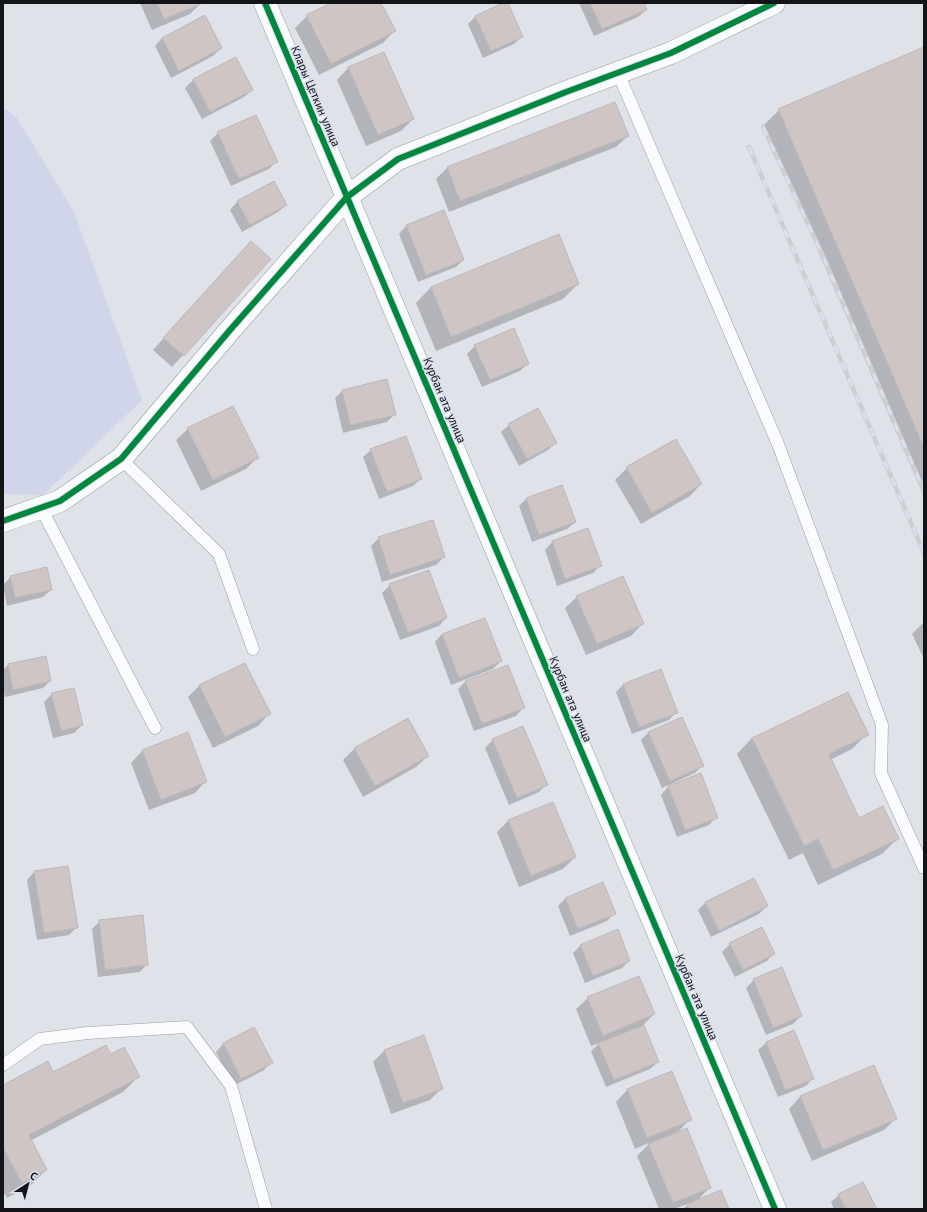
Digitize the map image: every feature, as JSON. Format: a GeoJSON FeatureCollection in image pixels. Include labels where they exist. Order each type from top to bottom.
{"type":"FeatureCollection","features":[{"type":"Feature","properties":{"kind":"street","name":"Клары Цеткин улица"},"geometry":{"type":"LineString","coordinates":[[264,3],[347,197]]}},
{"type":"Feature","properties":{"kind":"street"},"geometry":{"type":"LineString","coordinates":[[3,521],[60,501],[121,459],[230,330],[347,197],[398,159],[671,53],[774,3]]}},
{"type":"Feature","properties":{"kind":"street","name":"Курбан ата улица"},"geometry":{"type":"LineString","coordinates":[[347,197],[775,1209]]}},
{"type":"Feature","properties":{"kind":"lane"},"geometry":{"type":"LineString","coordinates":[[618,73],[778,444],[882,725],[881,773],[924,868]]}},
{"type":"Feature","properties":{"kind":"lane"},"geometry":{"type":"LineString","coordinates":[[121,459],[219,554],[253,648]]}},
{"type":"Feature","properties":{"kind":"lane"},"geometry":{"type":"LineString","coordinates":[[41,508],[156,728]]}},
{"type":"Feature","properties":{"kind":"lane"},"geometry":{"type":"LineString","coordinates":[[3,1064],[40,1040],[87,1032],[187,1027],[231,1086],[266,1209]]}},
{"type":"Feature","properties":{"kind":"shaded area"},"geometry":{"type":"Polygon","coordinates":[[[3,108],[17,118],[74,212],[142,400],[43,495],[3,494],[3,108]]]}},
{"type":"Feature","properties":{"kind":"building"},"geometry":{"type":"Polygon","coordinates":[[[157,3],[203,3],[164,19],[157,3]]]}},
{"type":"Feature","properties":{"kind":"building"},"geometry":{"type":"Polygon","coordinates":[[[331,3],[381,3],[396,31],[331,64],[306,15],[331,3]]]}},
{"type":"Feature","properties":{"kind":"building"},"geometry":{"type":"Polygon","coordinates":[[[503,3],[508,3],[523,37],[491,51],[475,16],[503,3]]]}},
{"type":"Feature","properties":{"kind":"building"},"geometry":{"type":"Polygon","coordinates":[[[590,3],[644,3],[647,10],[602,29],[590,3]]]}},
{"type":"Feature","properties":{"kind":"building"},"geometry":{"type":"Polygon","coordinates":[[[205,15],[222,48],[179,71],[162,38],[205,15]]]}},
{"type":"Feature","properties":{"kind":"building"},"geometry":{"type":"Polygon","coordinates":[[[924,47],[924,448],[778,109],[924,47]]]}},
{"type":"Feature","properties":{"kind":"building"},"geometry":{"type":"Polygon","coordinates":[[[384,52],[414,119],[378,135],[348,67],[384,52]]]}},
{"type":"Feature","properties":{"kind":"building"},"geometry":{"type":"Polygon","coordinates":[[[236,57],[253,90],[210,112],[193,79],[236,57]]]}},
{"type":"Feature","properties":{"kind":"building"},"geometry":{"type":"Polygon","coordinates":[[[615,102],[629,136],[460,201],[447,167],[615,102]]]}},
{"type":"Feature","properties":{"kind":"building"},"geometry":{"type":"Polygon","coordinates":[[[256,115],[278,162],[239,179],[217,132],[256,115]]]}},
{"type":"Feature","properties":{"kind":"building"},"geometry":{"type":"Polygon","coordinates":[[[274,181],[287,205],[250,225],[237,201],[274,181]]]}},
{"type":"Feature","properties":{"kind":"building"},"geometry":{"type":"Polygon","coordinates":[[[444,210],[464,260],[426,275],[406,225],[444,210]]]}},
{"type":"Feature","properties":{"kind":"building"},"geometry":{"type":"Polygon","coordinates":[[[559,234],[579,284],[451,337],[431,287],[559,234]]]}},
{"type":"Feature","properties":{"kind":"building"},"geometry":{"type":"Polygon","coordinates":[[[251,241],[271,259],[184,356],[163,338],[251,241]]]}},
{"type":"Feature","properties":{"kind":"building"},"geometry":{"type":"Polygon","coordinates":[[[514,328],[529,364],[490,380],[474,345],[514,328]]]}},
{"type":"Feature","properties":{"kind":"building"},"geometry":{"type":"Polygon","coordinates":[[[387,379],[396,415],[350,425],[342,390],[387,379]]]}},
{"type":"Feature","properties":{"kind":"building"},"geometry":{"type":"Polygon","coordinates":[[[233,406],[259,458],[213,480],[187,428],[233,406]]]}},
{"type":"Feature","properties":{"kind":"building"},"geometry":{"type":"Polygon","coordinates":[[[538,408],[557,443],[527,459],[508,424],[538,408]]]}},
{"type":"Feature","properties":{"kind":"building"},"geometry":{"type":"Polygon","coordinates":[[[406,436],[422,479],[387,492],[370,449],[406,436]]]}},
{"type":"Feature","properties":{"kind":"building"},"geometry":{"type":"Polygon","coordinates":[[[676,439],[702,484],[652,513],[626,467],[676,439]]]}},
{"type":"Feature","properties":{"kind":"building"},"geometry":{"type":"Polygon","coordinates":[[[562,485],[576,522],[539,535],[526,498],[562,485]]]}},
{"type":"Feature","properties":{"kind":"building"},"geometry":{"type":"Polygon","coordinates":[[[433,520],[445,557],[390,575],[378,537],[433,520]]]}},
{"type":"Feature","properties":{"kind":"building"},"geometry":{"type":"Polygon","coordinates":[[[588,528],[602,566],[565,579],[552,541],[588,528]]]}},
{"type":"Feature","properties":{"kind":"building"},"geometry":{"type":"Polygon","coordinates":[[[47,567],[52,590],[15,598],[10,576],[47,567]]]}},
{"type":"Feature","properties":{"kind":"building"},"geometry":{"type":"Polygon","coordinates":[[[429,570],[447,618],[408,633],[389,584],[429,570]]]}},
{"type":"Feature","properties":{"kind":"building"},"geometry":{"type":"Polygon","coordinates":[[[623,576],[644,624],[597,644],[576,596],[623,576]]]}},
{"type":"Feature","properties":{"kind":"building"},"geometry":{"type":"Polygon","coordinates":[[[485,618],[502,661],[459,678],[442,634],[485,618]]]}},
{"type":"Feature","properties":{"kind":"building"},"geometry":{"type":"Polygon","coordinates":[[[46,656],[51,681],[13,690],[8,664],[46,656]]]}},
{"type":"Feature","properties":{"kind":"building"},"geometry":{"type":"Polygon","coordinates":[[[245,663],[271,714],[225,737],[199,685],[245,663]]]}},
{"type":"Feature","properties":{"kind":"building"},"geometry":{"type":"Polygon","coordinates":[[[508,665],[525,708],[482,724],[465,681],[508,665]]]}},
{"type":"Feature","properties":{"kind":"building"},"geometry":{"type":"Polygon","coordinates":[[[661,669],[678,713],[639,727],[623,684],[661,669]]]}},
{"type":"Feature","properties":{"kind":"building"},"geometry":{"type":"Polygon","coordinates":[[[74,688],[83,725],[61,731],[51,693],[74,688]]]}},
{"type":"Feature","properties":{"kind":"building"},"geometry":{"type":"Polygon","coordinates":[[[848,692],[869,735],[829,754],[859,818],[883,806],[899,839],[833,870],[818,839],[804,846],[752,738],[848,692]]]}},
{"type":"Feature","properties":{"kind":"building"},"geometry":{"type":"Polygon","coordinates":[[[682,717],[704,766],[670,781],[648,732],[682,717]]]}},
{"type":"Feature","properties":{"kind":"building"},"geometry":{"type":"Polygon","coordinates":[[[408,718],[429,756],[375,786],[354,748],[408,718]]]}},
{"type":"Feature","properties":{"kind":"building"},"geometry":{"type":"Polygon","coordinates":[[[523,726],[548,785],[517,798],[492,739],[523,726]]]}},
{"type":"Feature","properties":{"kind":"building"},"geometry":{"type":"Polygon","coordinates":[[[188,732],[207,782],[161,800],[142,750],[188,732]]]}},
{"type":"Feature","properties":{"kind":"building"},"geometry":{"type":"Polygon","coordinates":[[[701,773],[718,818],[685,830],[668,786],[701,773]]]}},
{"type":"Feature","properties":{"kind":"building"},"geometry":{"type":"Polygon","coordinates":[[[553,802],[576,857],[531,876],[508,820],[553,802]]]}},
{"type":"Feature","properties":{"kind":"building"},"geometry":{"type":"Polygon","coordinates":[[[68,866],[78,928],[44,933],[34,871],[68,866]]]}},
{"type":"Feature","properties":{"kind":"building"},"geometry":{"type":"Polygon","coordinates":[[[754,878],[768,906],[719,931],[705,902],[754,878]]]}},
{"type":"Feature","properties":{"kind":"building"},"geometry":{"type":"Polygon","coordinates":[[[603,882],[616,914],[578,929],[565,898],[603,882]]]}},
{"type":"Feature","properties":{"kind":"building"},"geometry":{"type":"Polygon","coordinates":[[[143,915],[148,965],[105,970],[99,920],[143,915]]]}},
{"type":"Feature","properties":{"kind":"building"},"geometry":{"type":"Polygon","coordinates":[[[762,927],[775,954],[743,970],[729,943],[762,927]]]}},
{"type":"Feature","properties":{"kind":"building"},"geometry":{"type":"Polygon","coordinates":[[[618,929],[630,961],[593,976],[580,945],[618,929]]]}},
{"type":"Feature","properties":{"kind":"building"},"geometry":{"type":"Polygon","coordinates":[[[782,967],[802,1016],[773,1028],[753,979],[782,967]]]}},
{"type":"Feature","properties":{"kind":"building"},"geometry":{"type":"Polygon","coordinates":[[[639,976],[655,1014],[603,1036],[587,997],[639,976]]]}},
{"type":"Feature","properties":{"kind":"building"},"geometry":{"type":"Polygon","coordinates":[[[644,1025],[659,1062],[614,1080],[598,1043],[644,1025]]]}},
{"type":"Feature","properties":{"kind":"building"},"geometry":{"type":"Polygon","coordinates":[[[254,1027],[273,1063],[241,1079],[223,1043],[254,1027]]]}},
{"type":"Feature","properties":{"kind":"building"},"geometry":{"type":"Polygon","coordinates":[[[794,1030],[814,1079],[785,1090],[766,1042],[794,1030]]]}},
{"type":"Feature","properties":{"kind":"building"},"geometry":{"type":"Polygon","coordinates":[[[424,1035],[443,1089],[403,1103],[384,1050],[424,1035]]]}},
{"type":"Feature","properties":{"kind":"building"},"geometry":{"type":"Polygon","coordinates":[[[106,1045],[111,1054],[124,1047],[140,1077],[29,1135],[47,1170],[22,1183],[3,1148],[3,1085],[48,1061],[53,1072],[106,1045]]]}},
{"type":"Feature","properties":{"kind":"building"},"geometry":{"type":"Polygon","coordinates":[[[874,1065],[897,1119],[823,1150],[800,1096],[874,1065]]]}},
{"type":"Feature","properties":{"kind":"building"},"geometry":{"type":"Polygon","coordinates":[[[672,1071],[692,1120],[647,1138],[627,1089],[672,1071]]]}},
{"type":"Feature","properties":{"kind":"building"},"geometry":{"type":"Polygon","coordinates":[[[687,1128],[711,1188],[673,1203],[648,1144],[687,1128]]]}},
{"type":"Feature","properties":{"kind":"building"},"geometry":{"type":"Polygon","coordinates":[[[863,1182],[877,1209],[846,1209],[838,1194],[863,1182]]]}},
{"type":"Feature","properties":{"kind":"building"},"geometry":{"type":"Polygon","coordinates":[[[721,1190],[729,1209],[689,1209],[687,1204],[721,1190]]]}},
{"type":"Feature","properties":{"kind":"railway"},"geometry":{"type":"LineString","coordinates":[[763,127],[823,256],[924,491]]}},
{"type":"Feature","properties":{"kind":"railway"},"geometry":{"type":"LineString","coordinates":[[749,147],[924,553]]}},
{"type":"Feature","properties":{"kind":"cycle path"},"geometry":{"type":"LineString","coordinates":[[265,3],[775,1209]]}},
{"type":"Feature","properties":{"kind":"cycle path"},"geometry":{"type":"LineString","coordinates":[[3,521],[60,501],[121,459],[230,330],[347,197],[398,159],[566,92],[671,53],[774,3]]}}]}
